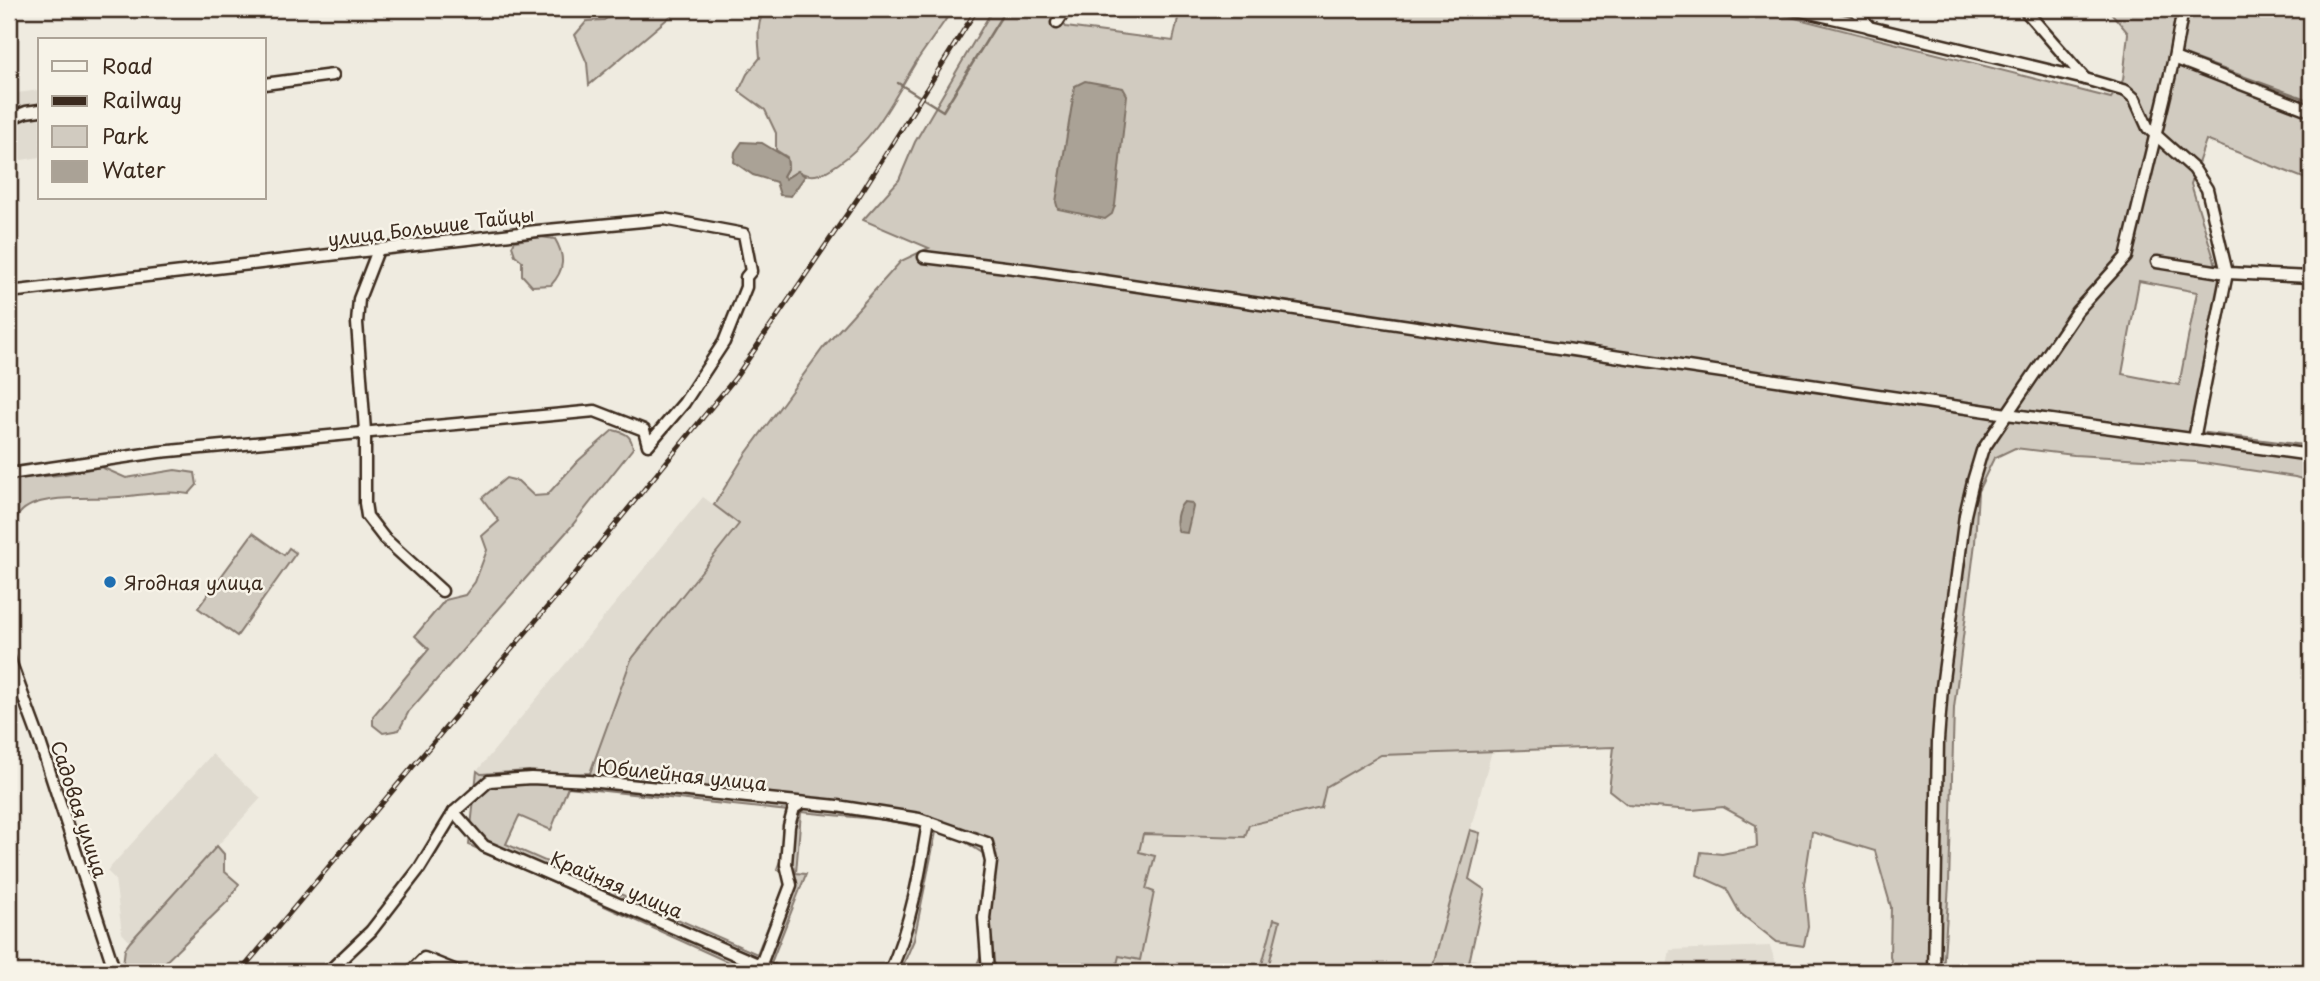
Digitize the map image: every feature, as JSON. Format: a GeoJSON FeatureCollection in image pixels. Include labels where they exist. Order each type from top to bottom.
{"type":"FeatureCollection","features":[{"type":"Feature","properties":{"kind":"street"},"geometry":{"type":"LineString","coordinates":[[1058,23],[1066,9]]}},
{"type":"Feature","properties":{"kind":"street"},"geometry":{"type":"LineString","coordinates":[[1793,9],[2085,79],[2126,91],[2135,99],[2148,128],[2199,175],[2207,190],[2227,273],[2194,439]]}},
{"type":"Feature","properties":{"kind":"street"},"geometry":{"type":"LineString","coordinates":[[1854,9],[1869,27]]}},
{"type":"Feature","properties":{"kind":"street"},"geometry":{"type":"LineString","coordinates":[[2024,9],[2085,79]]}},
{"type":"Feature","properties":{"kind":"street"},"geometry":{"type":"LineString","coordinates":[[1934,972],[1941,687],[1972,481],[1982,451],[2077,311],[2126,257],[2174,58],[2183,9]]}},
{"type":"Feature","properties":{"kind":"street"},"geometry":{"type":"LineString","coordinates":[[2174,58],[2311,111]]}},
{"type":"Feature","properties":{"kind":"street"},"geometry":{"type":"LineString","coordinates":[[266,84],[333,75]]}},
{"type":"Feature","properties":{"kind":"street"},"geometry":{"type":"LineString","coordinates":[[9,119],[38,110]]}},
{"type":"Feature","properties":{"kind":"street","name":"улица Большие Тайцы"},"geometry":{"type":"LineString","coordinates":[[9,292],[664,219],[744,234],[751,271],[746,277],[746,287],[724,342],[695,388],[648,445],[644,430],[595,411],[365,431]]}},
{"type":"Feature","properties":{"kind":"street"},"geometry":{"type":"LineString","coordinates":[[378,250],[359,299],[357,323],[365,431],[367,516],[384,538],[442,591]]}},
{"type":"Feature","properties":{"kind":"street"},"geometry":{"type":"LineString","coordinates":[[924,257],[1044,272],[2007,414],[2311,455]]}},
{"type":"Feature","properties":{"kind":"street"},"geometry":{"type":"LineString","coordinates":[[2157,262],[2227,273],[2311,276]]}},
{"type":"Feature","properties":{"kind":"street"},"geometry":{"type":"LineString","coordinates":[[9,474],[159,452],[365,431]]}},
{"type":"Feature","properties":{"kind":"street","name":"Садовая улица"},"geometry":{"type":"LineString","coordinates":[[9,658],[38,736],[115,972]]}},
{"type":"Feature","properties":{"kind":"street","name":"Юбилейная улица"},"geometry":{"type":"LineString","coordinates":[[328,972],[371,931],[419,869],[454,812],[489,781],[531,778],[589,781],[837,806],[928,822],[987,843],[991,862],[984,919],[988,972]]}},
{"type":"Feature","properties":{"kind":"street"},"geometry":{"type":"LineString","coordinates":[[760,969],[791,885],[786,864],[789,826],[793,808],[800,804]]}},
{"type":"Feature","properties":{"kind":"street","name":"Крайняя улица"},"geometry":{"type":"LineString","coordinates":[[454,812],[484,846],[760,969],[776,972]]}},
{"type":"Feature","properties":{"kind":"street"},"geometry":{"type":"LineString","coordinates":[[890,972],[911,911],[928,822]]}},
{"type":"Feature","properties":{"kind":"street"},"geometry":{"type":"LineString","coordinates":[[410,972],[424,958],[459,972]]}},
{"type":"Feature","properties":{"kind":"shaded area"},"geometry":{"type":"Polygon","coordinates":[[[38,90],[38,157],[16,161],[9,94],[38,90]]]}},
{"type":"Feature","properties":{"kind":"shaded area"},"geometry":{"type":"Polygon","coordinates":[[[703,497],[739,523],[631,659],[590,773],[530,775],[522,770],[516,773],[481,774],[477,771],[703,497]]]}},
{"type":"Feature","properties":{"kind":"shaded area"},"geometry":{"type":"Polygon","coordinates":[[[1492,751],[1431,972],[1267,972],[1280,921],[1274,919],[1260,972],[1115,972],[1119,956],[1140,960],[1153,892],[1146,890],[1139,852],[1143,833],[1245,837],[1249,825],[1321,808],[1326,787],[1381,755],[1492,751]]]}},
{"type":"Feature","properties":{"kind":"shaded area"},"geometry":{"type":"Polygon","coordinates":[[[212,754],[261,798],[130,942],[122,933],[115,879],[107,871],[212,754]]]}},
{"type":"Feature","properties":{"kind":"shaded area"},"geometry":{"type":"Polygon","coordinates":[[[1770,946],[1777,967],[1775,972],[1666,972],[1670,950],[1770,946]]]}},
{"type":"Feature","properties":{"kind":"shaded area"},"geometry":{"type":"Polygon","coordinates":[[[1461,956],[1524,972],[1458,972],[1461,956]]]}},
{"type":"Feature","properties":{"kind":"green space"},"geometry":{"type":"Polygon","coordinates":[[[621,9],[679,9],[589,85],[587,63],[575,35],[587,21],[604,20],[621,9]]]}},
{"type":"Feature","properties":{"kind":"green space"},"geometry":{"type":"Polygon","coordinates":[[[766,9],[953,9],[863,143],[824,173],[809,175],[798,171],[785,179],[783,176],[788,167],[787,157],[776,150],[776,133],[765,110],[739,91],[747,74],[760,58],[759,26],[766,9]]]}},
{"type":"Feature","properties":{"kind":"green space"},"geometry":{"type":"Polygon","coordinates":[[[993,9],[1060,9],[1057,15],[1066,27],[1173,41],[1180,9],[1759,9],[2111,98],[2123,80],[2128,33],[2108,9],[2311,9],[2311,181],[2206,140],[2191,184],[2220,278],[2191,431],[2311,446],[2311,482],[2295,477],[2196,462],[2074,455],[2015,448],[1994,458],[1978,491],[1975,543],[1954,708],[1949,884],[1943,972],[1895,972],[1890,957],[1891,907],[1875,851],[1812,832],[1804,884],[1808,926],[1804,946],[1777,942],[1740,913],[1726,888],[1697,875],[1701,852],[1722,854],[1757,847],[1756,825],[1723,807],[1692,810],[1628,805],[1609,790],[1614,747],[1381,755],[1326,787],[1321,808],[1249,825],[1245,837],[1143,834],[1139,852],[1155,856],[1146,889],[1154,892],[1140,960],[1119,956],[1115,972],[974,972],[980,957],[987,856],[956,836],[936,832],[914,940],[900,972],[888,972],[904,938],[925,828],[885,820],[801,812],[796,873],[806,874],[771,963],[791,972],[750,972],[469,845],[477,771],[481,774],[529,771],[530,775],[590,773],[631,660],[739,524],[714,505],[745,455],[823,348],[901,261],[929,248],[863,220],[899,180],[915,142],[993,9]],[[2139,281],[2122,374],[2179,385],[2197,292],[2139,281]],[[568,787],[551,830],[519,816],[506,844],[757,954],[788,877],[777,869],[785,848],[788,811],[568,787]]]}},
{"type":"Feature","properties":{"kind":"green space"},"geometry":{"type":"Polygon","coordinates":[[[541,237],[555,239],[561,251],[562,263],[559,274],[551,285],[532,286],[522,275],[522,261],[515,255],[512,246],[515,241],[541,237]]]}},
{"type":"Feature","properties":{"kind":"green space"},"geometry":{"type":"Polygon","coordinates":[[[613,430],[627,435],[633,448],[570,528],[409,711],[399,730],[383,733],[373,725],[373,716],[429,649],[415,636],[445,600],[465,595],[475,582],[487,550],[482,536],[499,521],[482,498],[506,478],[518,481],[534,496],[547,495],[578,461],[613,430]]]}},
{"type":"Feature","properties":{"kind":"green space"},"geometry":{"type":"Polygon","coordinates":[[[101,467],[126,478],[175,470],[195,473],[197,485],[189,494],[67,498],[28,506],[20,513],[15,525],[16,566],[9,573],[9,479],[59,475],[101,467]]]}},
{"type":"Feature","properties":{"kind":"green space"},"geometry":{"type":"Polygon","coordinates":[[[253,533],[284,555],[289,548],[296,553],[237,636],[198,608],[253,533]]]}},
{"type":"Feature","properties":{"kind":"green space"},"geometry":{"type":"Polygon","coordinates":[[[1470,830],[1480,833],[1469,879],[1485,890],[1467,972],[1431,972],[1470,830]]]}},
{"type":"Feature","properties":{"kind":"green space"},"geometry":{"type":"Polygon","coordinates":[[[2311,831],[2311,891],[2305,886],[2311,831]]]}},
{"type":"Feature","properties":{"kind":"green space"},"geometry":{"type":"Polygon","coordinates":[[[217,846],[224,854],[224,871],[239,884],[228,901],[155,972],[122,972],[125,949],[130,942],[217,846]]]}},
{"type":"Feature","properties":{"kind":"green space"},"geometry":{"type":"Polygon","coordinates":[[[1274,919],[1280,921],[1267,972],[1260,972],[1274,919]]]}},
{"type":"Feature","properties":{"kind":"water"},"geometry":{"type":"Polygon","coordinates":[[[1085,81],[1123,88],[1127,95],[1115,205],[1112,214],[1105,219],[1058,209],[1056,202],[1075,86],[1085,81]]]}},
{"type":"Feature","properties":{"kind":"water"},"geometry":{"type":"Polygon","coordinates":[[[742,142],[762,143],[787,158],[788,167],[783,176],[785,179],[798,171],[805,176],[791,196],[780,195],[776,182],[753,175],[734,162],[735,152],[742,142]]]}},
{"type":"Feature","properties":{"kind":"water"},"geometry":{"type":"Polygon","coordinates":[[[1184,502],[1192,503],[1193,507],[1187,533],[1179,532],[1177,524],[1178,512],[1184,502]]]}},
{"type":"Feature","properties":{"kind":"waterway"},"geometry":{"type":"LineString","coordinates":[[898,83],[943,111],[1006,9]]}},
{"type":"Feature","properties":{"kind":"waterway"},"geometry":{"type":"LineString","coordinates":[[2181,54],[2311,101]]}},
{"type":"Feature","properties":{"kind":"railway"},"geometry":{"type":"LineString","coordinates":[[240,972],[570,580],[736,377],[858,198],[977,9]]}},
{"type":"Feature","properties":{"kind":"place","name":"Ягодная улица"},"geometry":{"type":"Point","coordinates":[110,582]}}]}
